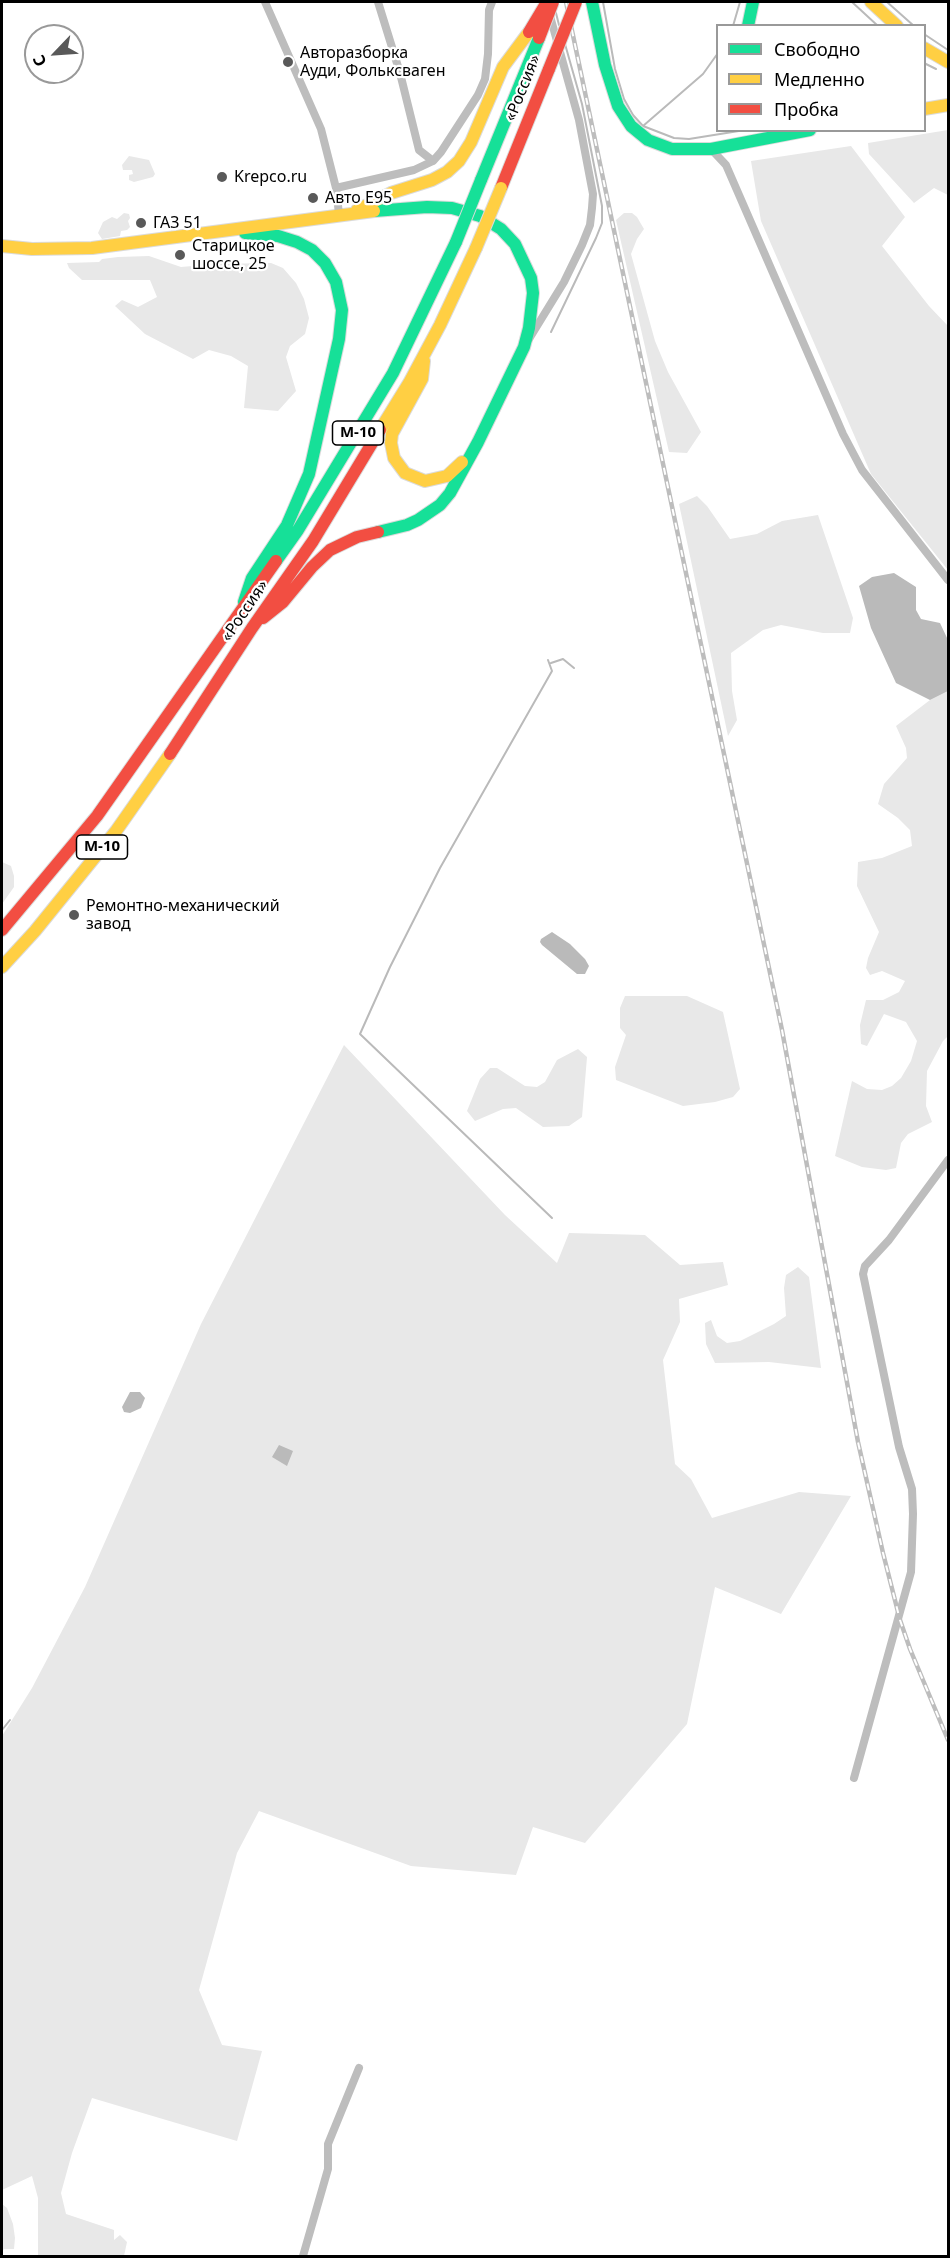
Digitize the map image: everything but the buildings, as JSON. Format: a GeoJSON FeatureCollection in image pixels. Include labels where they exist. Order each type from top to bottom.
{"type":"FeatureCollection","features":[{"type":"Feature","properties":{"kind":"main road"},"geometry":{"type":"LineString","coordinates":[[353,213],[391,193],[432,180],[454,166],[464,156],[503,67],[534,35],[546,2]]}},
{"type":"Feature","properties":{"kind":"main road","name":"«Россия»"},"geometry":{"type":"LineString","coordinates":[[2,930],[97,816],[298,530],[360,430],[393,373],[456,242],[482,180],[534,35],[553,2]]}},
{"type":"Feature","properties":{"kind":"main road","name":"«Россия»"},"geometry":{"type":"LineString","coordinates":[[2,967],[41,924],[116,831],[166,760],[252,628],[313,541],[424,355],[476,248],[576,2]]}},
{"type":"Feature","properties":{"kind":"main road"},"geometry":{"type":"LineString","coordinates":[[592,2],[618,106],[626,120],[642,136],[660,146],[681,150],[711,149],[800,132]]}},
{"type":"Feature","properties":{"kind":"main road"},"geometry":{"type":"LineString","coordinates":[[748,24],[753,2]]}},
{"type":"Feature","properties":{"kind":"main road"},"geometry":{"type":"LineString","coordinates":[[871,2],[895,24]]}},
{"type":"Feature","properties":{"kind":"main road"},"geometry":{"type":"LineString","coordinates":[[926,49],[948,62]]}},
{"type":"Feature","properties":{"kind":"main road"},"geometry":{"type":"LineString","coordinates":[[926,109],[948,105]]}},
{"type":"Feature","properties":{"kind":"main road"},"geometry":{"type":"LineString","coordinates":[[2,246],[32,249],[92,248],[339,214],[438,207],[480,216],[501,229],[521,253],[531,278],[531,315],[524,347],[478,442],[450,493],[440,505],[418,520],[407,525],[357,537],[330,550],[312,567],[283,602],[252,628]]}},
{"type":"Feature","properties":{"kind":"main road"},"geometry":{"type":"LineString","coordinates":[[205,232],[266,234],[287,238],[304,245],[325,263],[336,282],[341,299],[339,339],[309,474],[287,525],[252,578],[240,612]]}},
{"type":"Feature","properties":{"kind":"main road"},"geometry":{"type":"LineString","coordinates":[[424,355],[422,379],[392,434],[392,451],[397,464],[405,473],[418,479],[430,481],[443,478],[456,469],[478,442]]}},
{"type":"Feature","properties":{"kind":"street"},"geometry":{"type":"LineString","coordinates":[[265,2],[321,129],[336,188],[339,214]]}},
{"type":"Feature","properties":{"kind":"street"},"geometry":{"type":"LineString","coordinates":[[378,2],[400,73],[419,150],[433,161]]}},
{"type":"Feature","properties":{"kind":"street"},"geometry":{"type":"LineString","coordinates":[[336,188],[414,170],[433,161],[462,122],[484,79],[488,54],[489,10],[492,2]]}},
{"type":"Feature","properties":{"kind":"street"},"geometry":{"type":"LineString","coordinates":[[524,347],[564,282],[586,235],[592,208],[592,194],[579,120],[546,2]]}},
{"type":"Feature","properties":{"kind":"street"},"geometry":{"type":"LineString","coordinates":[[711,149],[726,165],[843,434],[862,470],[948,579]]}},
{"type":"Feature","properties":{"kind":"street"},"geometry":{"type":"LineString","coordinates":[[854,1778],[911,1572],[913,1514],[912,1489],[899,1447],[863,1274],[865,1266],[889,1240],[948,1160]]}},
{"type":"Feature","properties":{"kind":"street"},"geometry":{"type":"LineString","coordinates":[[303,2256],[328,2169],[328,2144],[359,2068]]}},
{"type":"Feature","properties":{"kind":"shaded area"},"geometry":{"type":"Polygon","coordinates":[[[948,130],[948,195],[934,188],[914,203],[869,154],[868,143],[948,130]]]}},
{"type":"Feature","properties":{"kind":"shaded area"},"geometry":{"type":"Polygon","coordinates":[[[851,146],[905,217],[882,246],[929,306],[948,326],[948,570],[871,474],[761,221],[751,161],[851,146]]]}},
{"type":"Feature","properties":{"kind":"shaded area"},"geometry":{"type":"Polygon","coordinates":[[[129,156],[149,160],[155,174],[153,177],[134,182],[129,180],[129,175],[133,174],[132,170],[123,170],[122,165],[129,156]]]}},
{"type":"Feature","properties":{"kind":"shaded area"},"geometry":{"type":"Polygon","coordinates":[[[124,213],[129,214],[130,227],[121,231],[120,236],[102,239],[98,233],[103,222],[112,217],[117,219],[124,213]]]}},
{"type":"Feature","properties":{"kind":"shaded area"},"geometry":{"type":"Polygon","coordinates":[[[624,213],[632,213],[637,217],[644,229],[631,254],[655,341],[668,372],[701,432],[687,453],[669,452],[616,220],[624,213]]]}},
{"type":"Feature","properties":{"kind":"shaded area"},"geometry":{"type":"Polygon","coordinates":[[[149,256],[181,267],[271,263],[283,268],[296,283],[304,299],[309,318],[305,334],[290,346],[286,357],[296,391],[278,411],[244,408],[248,366],[231,356],[209,350],[193,359],[145,334],[115,306],[122,300],[138,307],[157,297],[150,280],[82,280],[69,268],[67,263],[149,256]]]}},
{"type":"Feature","properties":{"kind":"shaded area"},"geometry":{"type":"Polygon","coordinates":[[[697,496],[707,506],[730,539],[757,534],[782,521],[818,515],[853,618],[850,633],[823,633],[781,625],[763,630],[731,653],[732,691],[737,720],[728,736],[679,504],[697,496]]]}},
{"type":"Feature","properties":{"kind":"shaded area"},"geometry":{"type":"Polygon","coordinates":[[[894,573],[916,587],[916,610],[921,619],[940,623],[948,640],[948,691],[930,700],[896,683],[871,628],[859,586],[872,577],[894,573]]]}},
{"type":"Feature","properties":{"kind":"shaded area"},"geometry":{"type":"Polygon","coordinates":[[[948,691],[948,1036],[927,1071],[926,1106],[932,1122],[908,1134],[901,1143],[896,1168],[886,1170],[862,1167],[835,1156],[852,1081],[867,1089],[882,1090],[892,1086],[901,1078],[911,1061],[917,1041],[906,1022],[884,1014],[867,1046],[861,1044],[860,1025],[866,1000],[883,1000],[899,992],[905,981],[882,971],[870,975],[866,968],[879,932],[857,886],[858,862],[882,858],[912,846],[910,830],[878,804],[884,784],[907,758],[906,748],[896,726],[930,700],[948,691]]]}},
{"type":"Feature","properties":{"kind":"shaded area"},"geometry":{"type":"Polygon","coordinates":[[[2,862],[11,866],[14,887],[2,904],[2,862]]]}},
{"type":"Feature","properties":{"kind":"shaded area"},"geometry":{"type":"Polygon","coordinates":[[[552,932],[570,944],[585,959],[589,966],[585,974],[577,974],[542,945],[541,939],[552,932]]]}},
{"type":"Feature","properties":{"kind":"shaded area"},"geometry":{"type":"Polygon","coordinates":[[[625,996],[687,996],[723,1012],[740,1089],[733,1097],[683,1106],[616,1080],[615,1067],[626,1035],[620,1028],[620,1008],[625,996]]]}},
{"type":"Feature","properties":{"kind":"shaded area"},"geometry":{"type":"Polygon","coordinates":[[[344,1045],[505,1215],[557,1263],[569,1233],[645,1235],[680,1265],[723,1262],[728,1285],[679,1299],[680,1322],[663,1360],[675,1464],[691,1479],[712,1518],[799,1492],[851,1496],[781,1614],[715,1587],[687,1724],[585,1843],[533,1827],[516,1875],[411,1866],[259,1811],[237,1853],[199,1990],[222,2045],[262,2051],[237,2141],[92,2098],[72,2153],[61,2193],[66,2214],[114,2230],[114,2240],[120,2235],[127,2242],[124,2256],[38,2256],[38,2198],[32,2176],[2,2190],[2,1736],[32,1688],[85,1587],[201,1324],[344,1045]]]}},
{"type":"Feature","properties":{"kind":"shaded area"},"geometry":{"type":"Polygon","coordinates":[[[578,1049],[587,1057],[582,1117],[569,1126],[543,1127],[516,1108],[503,1109],[475,1121],[467,1111],[480,1079],[490,1068],[497,1068],[525,1086],[537,1087],[545,1082],[557,1060],[578,1049]]]}},
{"type":"Feature","properties":{"kind":"shaded area"},"geometry":{"type":"Polygon","coordinates":[[[798,1267],[809,1277],[821,1368],[769,1362],[715,1363],[706,1344],[705,1323],[711,1320],[717,1336],[727,1343],[740,1341],[774,1324],[786,1316],[784,1288],[786,1275],[798,1267]]]}},
{"type":"Feature","properties":{"kind":"shaded area"},"geometry":{"type":"Polygon","coordinates":[[[130,1392],[140,1392],[145,1398],[141,1408],[130,1413],[124,1412],[122,1407],[130,1392]]]}},
{"type":"Feature","properties":{"kind":"shaded area"},"geometry":{"type":"Polygon","coordinates":[[[279,1445],[293,1451],[287,1466],[272,1457],[279,1445]]]}},
{"type":"Feature","properties":{"kind":"shaded area"},"geometry":{"type":"Polygon","coordinates":[[[2,2204],[7,2208],[15,2238],[14,2249],[2,2251],[2,2204]]]}},
{"type":"Feature","properties":{"kind":"waterway"},"geometry":{"type":"LineString","coordinates":[[603,2],[615,69],[624,99],[633,115],[643,126],[674,138],[689,139],[733,132]]}},
{"type":"Feature","properties":{"kind":"waterway"},"geometry":{"type":"LineString","coordinates":[[734,24],[740,2]]}},
{"type":"Feature","properties":{"kind":"waterway"},"geometry":{"type":"LineString","coordinates":[[852,2],[876,24]]}},
{"type":"Feature","properties":{"kind":"waterway"},"geometry":{"type":"LineString","coordinates":[[887,2],[912,24]]}},
{"type":"Feature","properties":{"kind":"waterway"},"geometry":{"type":"LineString","coordinates":[[556,13],[559,25]]}},
{"type":"Feature","properties":{"kind":"waterway"},"geometry":{"type":"LineString","coordinates":[[926,35],[948,50]]}},
{"type":"Feature","properties":{"kind":"waterway"},"geometry":{"type":"LineString","coordinates":[[551,332],[602,223],[602,206],[582,104],[565,44]]}},
{"type":"Feature","properties":{"kind":"waterway"},"geometry":{"type":"LineString","coordinates":[[643,126],[703,74],[716,56]]}},
{"type":"Feature","properties":{"kind":"waterway"},"geometry":{"type":"LineString","coordinates":[[926,64],[936,69]]}},
{"type":"Feature","properties":{"kind":"waterway"},"geometry":{"type":"LineString","coordinates":[[551,663],[563,659],[574,668]]}},
{"type":"Feature","properties":{"kind":"waterway"},"geometry":{"type":"LineString","coordinates":[[548,660],[552,671],[440,868],[390,967],[360,1034],[552,1218]]}},
{"type":"Feature","properties":{"kind":"waterway"},"geometry":{"type":"LineString","coordinates":[[2,1730],[10,1720]]}},
{"type":"Feature","properties":{"kind":"railway"},"geometry":{"type":"LineString","coordinates":[[566,2],[782,1030],[858,1442],[900,1620],[948,1740]]}},
{"type":"Feature","properties":{"kind":"traffic: fast"},"geometry":{"type":"LineString","coordinates":[[592,2],[605,65],[618,106],[631,126],[648,140],[672,149],[711,149],[800,132]]}},
{"type":"Feature","properties":{"kind":"traffic: fast"},"geometry":{"type":"LineString","coordinates":[[748,24],[753,2]]}},
{"type":"Feature","properties":{"kind":"traffic: fast"},"geometry":{"type":"LineString","coordinates":[[481,180],[539,38]]}},
{"type":"Feature","properties":{"kind":"traffic: fast"},"geometry":{"type":"LineString","coordinates":[[456,242],[481,180]]}},
{"type":"Feature","properties":{"kind":"traffic: fast"},"geometry":{"type":"LineString","coordinates":[[374,211],[427,207],[452,208],[480,216],[501,229],[515,244],[531,278],[533,293],[529,328],[524,347],[478,442],[450,493],[440,505],[418,520],[378,532]]}},
{"type":"Feature","properties":{"kind":"traffic: fast"},"geometry":{"type":"LineString","coordinates":[[244,602],[252,578],[287,525],[309,474],[339,339],[342,310],[336,282],[325,263],[312,250],[278,236],[245,233]]}},
{"type":"Feature","properties":{"kind":"traffic: fast"},"geometry":{"type":"LineString","coordinates":[[276,561],[298,530],[393,373],[456,242]]}},
{"type":"Feature","properties":{"kind":"traffic: slow"},"geometry":{"type":"LineString","coordinates":[[871,2],[895,24]]}},
{"type":"Feature","properties":{"kind":"traffic: slow"},"geometry":{"type":"LineString","coordinates":[[357,210],[391,193],[432,180],[447,172],[459,161],[471,142],[503,67],[529,32]]}},
{"type":"Feature","properties":{"kind":"traffic: slow"},"geometry":{"type":"LineString","coordinates":[[926,49],[948,62]]}},
{"type":"Feature","properties":{"kind":"traffic: slow"},"geometry":{"type":"LineString","coordinates":[[926,109],[948,105]]}},
{"type":"Feature","properties":{"kind":"traffic: slow"},"geometry":{"type":"LineString","coordinates":[[476,248],[501,188]]}},
{"type":"Feature","properties":{"kind":"traffic: slow"},"geometry":{"type":"LineString","coordinates":[[2,246],[32,249],[92,248],[374,211]]}},
{"type":"Feature","properties":{"kind":"traffic: slow"},"geometry":{"type":"LineString","coordinates":[[380,430],[409,383],[440,325],[476,248]]}},
{"type":"Feature","properties":{"kind":"traffic: slow"},"geometry":{"type":"LineString","coordinates":[[424,361],[422,379],[392,434],[394,458],[405,473],[425,481],[447,476],[462,462]]}},
{"type":"Feature","properties":{"kind":"traffic: slow"},"geometry":{"type":"LineString","coordinates":[[2,967],[35,931],[116,831],[170,754]]}},
{"type":"Feature","properties":{"kind":"traffic: jam"},"geometry":{"type":"LineString","coordinates":[[529,32],[547,2]]}},
{"type":"Feature","properties":{"kind":"traffic: jam"},"geometry":{"type":"LineString","coordinates":[[539,38],[553,2]]}},
{"type":"Feature","properties":{"kind":"traffic: jam"},"geometry":{"type":"LineString","coordinates":[[549,69],[576,2]]}},
{"type":"Feature","properties":{"kind":"traffic: jam"},"geometry":{"type":"LineString","coordinates":[[501,188],[549,69]]}},
{"type":"Feature","properties":{"kind":"traffic: jam"},"geometry":{"type":"LineString","coordinates":[[170,754],[252,628],[313,541],[380,430]]}},
{"type":"Feature","properties":{"kind":"traffic: jam"},"geometry":{"type":"LineString","coordinates":[[263,618],[283,602],[312,567],[330,550],[357,537],[378,532]]}},
{"type":"Feature","properties":{"kind":"traffic: jam"},"geometry":{"type":"LineString","coordinates":[[2,930],[97,816],[276,561]]}},
{"type":"Feature","properties":{"kind":"place","name":"Авторазборка Ауди, Фольксваген"},"geometry":{"type":"Point","coordinates":[288,62]}},
{"type":"Feature","properties":{"kind":"place","name":"Krepco.ru"},"geometry":{"type":"Point","coordinates":[222,177]}},
{"type":"Feature","properties":{"kind":"place","name":"Авто E95"},"geometry":{"type":"Point","coordinates":[313,198]}},
{"type":"Feature","properties":{"kind":"place","name":"ГАЗ 51"},"geometry":{"type":"Point","coordinates":[141,223]}},
{"type":"Feature","properties":{"kind":"place","name":"Старицкое шоссе, 25"},"geometry":{"type":"Point","coordinates":[180,255]}},
{"type":"Feature","properties":{"kind":"place","name":"Ремонтно-механический завод"},"geometry":{"type":"Point","coordinates":[74,915]}}]}
